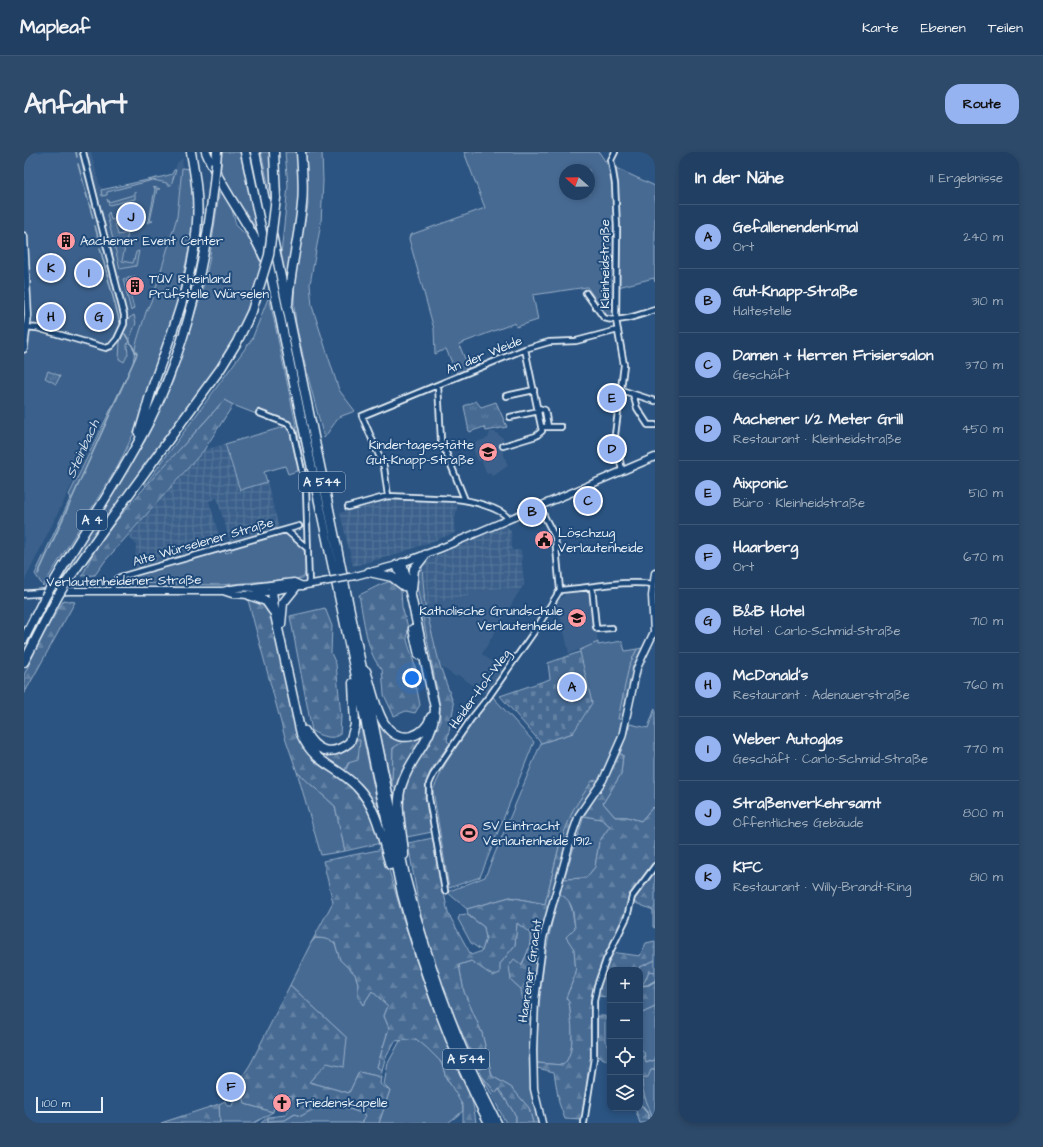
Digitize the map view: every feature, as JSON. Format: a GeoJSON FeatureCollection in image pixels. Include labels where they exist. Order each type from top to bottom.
{"type":"FeatureCollection","features":[{"type":"Feature","properties":{"kind":"highway"},"geometry":{"type":"LineString","coordinates":[[132,453],[156,377],[173,331],[191,267],[196,239],[198,213],[197,187],[191,152]]}},
{"type":"Feature","properties":{"kind":"highway"},"geometry":{"type":"LineString","coordinates":[[206,152],[222,184],[259,245],[271,272]]}},
{"type":"Feature","properties":{"kind":"highway","name":"A 4"},"geometry":{"type":"LineString","coordinates":[[24,639],[51,587],[132,453],[160,397],[182,342],[202,264],[214,184],[217,152]]}},
{"type":"Feature","properties":{"kind":"highway","name":"A 544"},"geometry":{"type":"LineString","coordinates":[[245,152],[402,894],[429,985],[455,1050],[490,1123]]}},
{"type":"Feature","properties":{"kind":"highway","name":"A 544"},"geometry":{"type":"LineString","coordinates":[[255,152],[287,315],[405,876],[427,957],[450,1021],[497,1123]]}},
{"type":"Feature","properties":{"kind":"highway","name":"A 4"},"geometry":{"type":"LineString","coordinates":[[24,662],[64,586],[221,368],[237,342],[252,311],[269,255],[276,198],[274,152]]}},
{"type":"Feature","properties":{"kind":"highway"},"geometry":{"type":"LineString","coordinates":[[287,315],[290,278],[302,204],[303,179],[301,152]]}},
{"type":"Feature","properties":{"kind":"highway"},"geometry":{"type":"LineString","coordinates":[[411,596],[414,570],[425,555]]}},
{"type":"Feature","properties":{"kind":"highway"},"geometry":{"type":"LineString","coordinates":[[356,648],[385,724],[393,732],[402,736],[411,736],[421,732],[427,726],[431,716],[431,698],[416,645],[400,564]]}},
{"type":"Feature","properties":{"kind":"highway"},"geometry":{"type":"LineString","coordinates":[[400,564],[411,596],[431,682],[435,713],[428,739],[407,772],[400,788],[399,810],[405,876]]}},
{"type":"Feature","properties":{"kind":"highway"},"geometry":{"type":"LineString","coordinates":[[369,572],[392,577],[404,586]]}},
{"type":"Feature","properties":{"kind":"highway"},"geometry":{"type":"LineString","coordinates":[[281,624],[283,603],[302,586]]}},
{"type":"Feature","properties":{"kind":"highway"},"geometry":{"type":"LineString","coordinates":[[250,591],[266,601],[275,615]]}},
{"type":"Feature","properties":{"kind":"highway"},"geometry":{"type":"LineString","coordinates":[[272,591],[305,731],[314,745],[324,750],[332,751],[340,748],[352,738],[355,721],[353,690],[354,668]]}},
{"type":"Feature","properties":{"kind":"highway"},"geometry":{"type":"LineString","coordinates":[[272,591],[275,615],[301,734],[308,748],[317,758],[351,781],[365,796],[378,824],[393,875],[402,894]]}},
{"type":"Feature","properties":{"kind":"main road"},"geometry":{"type":"LineString","coordinates":[[24,236],[28,288],[24,349]]}},
{"type":"Feature","properties":{"kind":"main road","name":"Verlautenheidener Straße"},"geometry":{"type":"LineString","coordinates":[[24,594],[69,591],[223,591],[232,594],[250,591],[272,591],[355,576],[400,564],[425,555],[655,457]]}},
{"type":"Feature","properties":{"kind":"main road"},"geometry":{"type":"LineString","coordinates":[[655,573],[652,596],[655,627]]}},
{"type":"Feature","properties":{"kind":"main road"},"geometry":{"type":"LineString","coordinates":[[250,591],[260,585],[294,582],[302,586]]}},
{"type":"Feature","properties":{"kind":"main road","name":"Haarener Gracht"},"geometry":{"type":"LineString","coordinates":[[542,1123],[534,1088],[533,1050],[535,1000],[543,938],[579,815],[603,780],[615,755],[627,718],[637,668],[655,627]]}},
{"type":"Feature","properties":{"kind":"street"},"geometry":{"type":"LineString","coordinates":[[25,327],[106,348],[111,346],[117,339],[124,324],[124,315],[83,152]]}},
{"type":"Feature","properties":{"kind":"street","name":"Kleinheidstraße"},"geometry":{"type":"LineString","coordinates":[[615,152],[611,160],[615,184],[617,221],[616,320],[624,365],[615,420],[615,435],[622,471]]}},
{"type":"Feature","properties":{"kind":"street","name":"Kleinheidstraße"},"geometry":{"type":"LineString","coordinates":[[586,293],[604,318],[616,320]]}},
{"type":"Feature","properties":{"kind":"street"},"geometry":{"type":"LineString","coordinates":[[616,320],[655,310]]}},
{"type":"Feature","properties":{"kind":"street","name":"An der Weide"},"geometry":{"type":"LineString","coordinates":[[388,496],[384,467],[362,416],[438,386],[525,348],[549,342],[576,341],[618,330]]}},
{"type":"Feature","properties":{"kind":"street"},"geometry":{"type":"LineString","coordinates":[[503,446],[536,436],[542,431],[525,348]]}},
{"type":"Feature","properties":{"kind":"street"},"geometry":{"type":"LineString","coordinates":[[438,386],[441,440],[465,500]]}},
{"type":"Feature","properties":{"kind":"street"},"geometry":{"type":"LineString","coordinates":[[506,396],[534,390]]}},
{"type":"Feature","properties":{"kind":"street"},"geometry":{"type":"LineString","coordinates":[[621,390],[655,401]]}},
{"type":"Feature","properties":{"kind":"street"},"geometry":{"type":"LineString","coordinates":[[634,394],[637,408],[648,425],[655,425]]}},
{"type":"Feature","properties":{"kind":"street"},"geometry":{"type":"LineString","coordinates":[[510,417],[538,410],[545,410],[548,427]]}},
{"type":"Feature","properties":{"kind":"street"},"geometry":{"type":"LineString","coordinates":[[259,413],[288,424],[293,431],[306,489],[307,548],[302,586]]}},
{"type":"Feature","properties":{"kind":"street"},"geometry":{"type":"LineString","coordinates":[[542,427],[561,427]]}},
{"type":"Feature","properties":{"kind":"street"},"geometry":{"type":"LineString","coordinates":[[348,507],[388,496],[465,500],[501,512],[508,520]]}},
{"type":"Feature","properties":{"kind":"street"},"geometry":{"type":"LineString","coordinates":[[539,506],[555,537],[560,590],[644,583],[653,584]]}},
{"type":"Feature","properties":{"kind":"street","name":"Alte Würselener Straße"},"geometry":{"type":"LineString","coordinates":[[112,591],[114,582],[120,577],[299,526]]}},
{"type":"Feature","properties":{"kind":"street","name":"Alte Würselener Straße"},"geometry":{"type":"LineString","coordinates":[[286,530],[307,548]]}},
{"type":"Feature","properties":{"kind":"street"},"geometry":{"type":"LineString","coordinates":[[592,587],[596,627],[602,630],[612,628]]}},
{"type":"Feature","properties":{"kind":"street","name":"Heider-Hof-Weg"},"geometry":{"type":"LineString","coordinates":[[445,891],[429,798],[429,784],[449,750],[536,629],[560,590]]}},
{"type":"Feature","properties":{"kind":"street"},"geometry":{"type":"LineString","coordinates":[[584,1123],[594,1058],[594,1001],[597,986],[606,960],[627,917],[632,896],[655,866]]}},
{"type":"Feature","properties":{"kind":"shaded area"},"geometry":{"type":"Polygon","coordinates":[[[24,152],[91,152],[100,186],[105,190],[174,173],[177,163],[183,158],[177,217],[147,332],[24,582],[24,152]]]}},
{"type":"Feature","properties":{"kind":"shaded area","name":"Kindertagesstätte Gut-Knapp-Straße"},"geometry":{"type":"Polygon","coordinates":[[[490,432],[495,432],[503,438],[504,442],[500,444],[508,466],[492,477],[490,472],[487,474],[481,460],[478,461],[471,444],[488,438],[490,432]]]}},
{"type":"Feature","properties":{"kind":"shaded area"},"geometry":{"type":"Polygon","coordinates":[[[225,444],[240,490],[267,482],[279,528],[230,542],[217,498],[209,501],[222,545],[134,570],[136,544],[128,536],[204,450],[225,444]]]}},
{"type":"Feature","properties":{"kind":"shaded area"},"geometry":{"type":"Polygon","coordinates":[[[388,499],[458,504],[454,523],[455,533],[395,555],[353,566],[340,513],[388,499]]]}},
{"type":"Feature","properties":{"kind":"shaded area"},"geometry":{"type":"Polygon","coordinates":[[[506,525],[511,531],[512,550],[521,550],[524,585],[520,590],[504,588],[476,591],[466,597],[425,605],[423,562],[506,525]]]}},
{"type":"Feature","properties":{"kind":"shaded area"},"geometry":{"type":"Polygon","coordinates":[[[504,588],[520,590],[482,654],[504,671],[487,695],[458,675],[456,677],[440,666],[425,605],[466,597],[475,591],[504,588]]]}},
{"type":"Feature","properties":{"kind":"shaded area","name":"Katholische Grundschule Verlautenheide"},"geometry":{"type":"Polygon","coordinates":[[[591,589],[598,642],[569,654],[562,622],[559,614],[553,609],[559,600],[569,591],[591,589]]]}},
{"type":"Feature","properties":{"kind":"green space"},"geometry":{"type":"Polygon","coordinates":[[[222,152],[240,152],[257,229],[220,179],[222,152]]]}},
{"type":"Feature","properties":{"kind":"green space"},"geometry":{"type":"Polygon","coordinates":[[[261,152],[270,152],[272,176],[271,197],[261,152]]]}},
{"type":"Feature","properties":{"kind":"green space"},"geometry":{"type":"Polygon","coordinates":[[[285,152],[298,152],[300,200],[286,285],[281,254],[288,186],[285,152]]]}},
{"type":"Feature","properties":{"kind":"green space"},"geometry":{"type":"Polygon","coordinates":[[[306,152],[322,152],[323,181],[321,223],[310,284],[312,306],[339,390],[355,411],[339,417],[324,438],[306,369],[296,324],[294,305],[295,273],[308,205],[306,152]]]}},
{"type":"Feature","properties":{"kind":"green space"},"geometry":{"type":"Polygon","coordinates":[[[464,152],[599,152],[607,164],[655,186],[655,282],[654,278],[614,288],[614,316],[608,317],[587,287],[533,295],[538,320],[516,327],[515,323],[459,344],[469,369],[457,374],[446,349],[435,354],[434,329],[409,239],[410,235],[485,208],[464,152]]]}},
{"type":"Feature","properties":{"kind":"green space"},"geometry":{"type":"Polygon","coordinates":[[[182,168],[190,169],[193,193],[193,231],[175,311],[140,420],[118,466],[43,586],[35,574],[71,497],[69,495],[133,363],[136,344],[146,312],[153,297],[177,217],[182,168]]]}},
{"type":"Feature","properties":{"kind":"green space"},"geometry":{"type":"Polygon","coordinates":[[[174,170],[176,170],[171,185],[153,180],[107,192],[107,195],[102,196],[101,190],[166,176],[172,174],[174,170]]]}},
{"type":"Feature","properties":{"kind":"green space"},"geometry":{"type":"Polygon","coordinates":[[[153,187],[160,189],[157,189],[150,221],[153,221],[147,223],[149,221],[155,189],[153,187]]]}},
{"type":"Feature","properties":{"kind":"green space"},"geometry":{"type":"Polygon","coordinates":[[[220,187],[230,202],[236,225],[249,238],[262,265],[241,327],[214,372],[86,546],[59,586],[57,586],[145,441],[173,381],[201,295],[209,262],[220,187]]]}},
{"type":"Feature","properties":{"kind":"green space"},"geometry":{"type":"Polygon","coordinates":[[[135,192],[135,199],[109,205],[107,199],[109,202],[133,195],[135,192]]]}},
{"type":"Feature","properties":{"kind":"green space"},"geometry":{"type":"Polygon","coordinates":[[[109,212],[111,220],[114,219],[118,235],[128,233],[122,261],[133,263],[136,252],[139,251],[136,266],[120,269],[107,215],[109,212]]]}},
{"type":"Feature","properties":{"kind":"green space"},"geometry":{"type":"Polygon","coordinates":[[[135,276],[126,279],[134,308],[131,311],[123,279],[135,276]]]}},
{"type":"Feature","properties":{"kind":"green space"},"geometry":{"type":"Polygon","coordinates":[[[269,296],[310,492],[305,490],[300,470],[288,474],[285,466],[264,472],[267,482],[240,490],[225,444],[287,426],[224,400],[146,487],[145,485],[252,339],[269,296]]]}},
{"type":"Feature","properties":{"kind":"green space"},"geometry":{"type":"Polygon","coordinates":[[[134,315],[136,323],[127,345],[128,354],[124,362],[119,359],[120,342],[128,319],[134,315]]]}},
{"type":"Feature","properties":{"kind":"green space"},"geometry":{"type":"Polygon","coordinates":[[[48,371],[60,376],[56,384],[45,378],[48,371]]]}},
{"type":"Feature","properties":{"kind":"green space"},"geometry":{"type":"Polygon","coordinates":[[[224,400],[233,405],[204,450],[105,561],[95,575],[82,576],[96,549],[115,522],[224,400]]]}},
{"type":"Feature","properties":{"kind":"green space"},"geometry":{"type":"Polygon","coordinates":[[[476,401],[481,407],[496,402],[507,427],[486,431],[484,427],[469,432],[464,406],[476,401]]]}},
{"type":"Feature","properties":{"kind":"green space"},"geometry":{"type":"Polygon","coordinates":[[[279,534],[285,534],[295,538],[302,546],[306,562],[303,578],[220,585],[119,583],[121,579],[224,551],[226,553],[232,551],[230,549],[279,534]]]}},
{"type":"Feature","properties":{"kind":"green space"},"geometry":{"type":"Polygon","coordinates":[[[422,567],[425,605],[440,666],[454,705],[447,741],[450,743],[433,767],[426,783],[426,801],[432,832],[407,837],[401,815],[402,794],[408,775],[440,724],[440,706],[416,581],[418,570],[422,567]]]}},
{"type":"Feature","properties":{"kind":"green space"},"geometry":{"type":"Polygon","coordinates":[[[393,581],[401,591],[402,607],[408,627],[407,640],[418,676],[416,684],[420,705],[415,713],[406,711],[394,716],[384,695],[382,669],[377,663],[369,645],[359,595],[380,585],[393,581]]]}},
{"type":"Feature","properties":{"kind":"green space"},"geometry":{"type":"Polygon","coordinates":[[[256,599],[268,606],[277,626],[300,736],[309,755],[353,786],[366,801],[381,843],[345,851],[335,806],[297,772],[284,734],[248,600],[256,599]]]}},
{"type":"Feature","properties":{"kind":"green space"},"geometry":{"type":"Polygon","coordinates":[[[64,600],[75,602],[24,694],[24,675],[43,634],[64,600]]]}},
{"type":"Feature","properties":{"kind":"green space"},"geometry":{"type":"Polygon","coordinates":[[[325,608],[332,626],[331,653],[336,664],[341,716],[340,735],[333,737],[322,736],[312,731],[290,616],[325,608]]]}},
{"type":"Feature","properties":{"kind":"green space"},"geometry":{"type":"Polygon","coordinates":[[[622,641],[625,651],[637,649],[629,666],[624,719],[619,737],[601,779],[560,843],[545,904],[510,897],[467,909],[447,892],[485,877],[541,743],[573,733],[580,650],[598,642],[598,645],[622,641]]]}},
{"type":"Feature","properties":{"kind":"green space"},"geometry":{"type":"Polygon","coordinates":[[[643,648],[635,668],[624,719],[618,719],[629,666],[637,649],[643,648]]]}},
{"type":"Feature","properties":{"kind":"green space"},"geometry":{"type":"Polygon","coordinates":[[[580,652],[592,703],[573,733],[541,743],[500,696],[550,679],[548,663],[580,652]]]}},
{"type":"Feature","properties":{"kind":"green space","name":"SV Eintracht Verlautenheide 1912"},"geometry":{"type":"Polygon","coordinates":[[[493,697],[534,742],[480,877],[449,888],[433,790],[451,751],[473,720],[493,697]]]}},
{"type":"Feature","properties":{"kind":"green space"},"geometry":{"type":"Polygon","coordinates":[[[655,708],[655,807],[652,808],[641,821],[627,817],[615,817],[603,803],[621,774],[623,755],[620,754],[630,724],[648,728],[655,708]]]}},
{"type":"Feature","properties":{"kind":"green space"},"geometry":{"type":"Polygon","coordinates":[[[358,714],[378,806],[363,787],[344,773],[360,741],[356,740],[358,714]]]}},
{"type":"Feature","properties":{"kind":"green space"},"geometry":{"type":"Polygon","coordinates":[[[376,715],[383,727],[412,739],[393,748],[392,786],[376,715]]]}},
{"type":"Feature","properties":{"kind":"green space"},"geometry":{"type":"Polygon","coordinates":[[[422,736],[397,788],[392,786],[393,748],[404,741],[422,736]]]}},
{"type":"Feature","properties":{"kind":"green space"},"geometry":{"type":"Polygon","coordinates":[[[356,740],[360,740],[358,760],[348,763],[344,773],[326,761],[328,755],[345,752],[356,740]]]}},
{"type":"Feature","properties":{"kind":"green space"},"geometry":{"type":"Polygon","coordinates":[[[620,754],[623,755],[621,774],[603,803],[615,817],[627,817],[641,821],[652,808],[655,807],[655,862],[640,885],[596,985],[592,1057],[583,1120],[565,1119],[559,1103],[554,1072],[537,1068],[537,1063],[563,1065],[567,1060],[572,1044],[570,1009],[569,1002],[566,998],[576,973],[574,949],[566,937],[575,928],[572,908],[568,900],[560,894],[564,879],[586,878],[595,867],[599,842],[610,826],[601,819],[584,816],[606,782],[620,754]]]}},
{"type":"Feature","properties":{"kind":"green space"},"geometry":{"type":"Polygon","coordinates":[[[297,772],[335,806],[345,851],[321,855],[297,772]]]}},
{"type":"Feature","properties":{"kind":"green space"},"geometry":{"type":"Polygon","coordinates":[[[601,779],[587,799],[546,918],[532,1006],[525,1002],[521,989],[511,980],[509,966],[514,959],[522,965],[531,944],[530,933],[517,923],[515,945],[500,964],[500,973],[493,976],[471,961],[459,965],[464,992],[482,1033],[492,1076],[512,1088],[529,1108],[533,1123],[516,1123],[516,1116],[499,1089],[496,1093],[482,1076],[455,1018],[435,967],[419,907],[408,843],[433,838],[448,913],[471,955],[482,951],[486,938],[484,927],[468,915],[467,909],[510,897],[545,904],[560,843],[573,810],[592,781],[601,779]]]}},
{"type":"Feature","properties":{"kind":"green space"},"geometry":{"type":"Polygon","coordinates":[[[584,816],[601,819],[610,826],[599,842],[595,867],[586,878],[564,879],[584,816]]]}},
{"type":"Feature","properties":{"kind":"green space"},"geometry":{"type":"Polygon","coordinates":[[[383,849],[423,980],[439,1023],[471,1097],[476,1123],[463,1123],[463,1106],[446,1077],[441,1062],[416,1039],[395,1041],[385,1059],[382,1071],[377,1067],[389,1028],[384,1016],[388,1006],[372,991],[363,1005],[358,997],[358,983],[355,974],[340,960],[335,943],[326,939],[315,938],[311,943],[333,902],[323,861],[383,849]]]}},
{"type":"Feature","properties":{"kind":"green space"},"geometry":{"type":"Polygon","coordinates":[[[655,869],[655,928],[653,927],[653,910],[633,902],[634,897],[655,869]]]}},
{"type":"Feature","properties":{"kind":"green space"},"geometry":{"type":"Polygon","coordinates":[[[560,894],[568,899],[572,910],[575,928],[566,937],[574,948],[576,973],[566,998],[569,1002],[571,1017],[572,1044],[567,1060],[563,1065],[537,1063],[540,991],[554,913],[560,894]]]}},
{"type":"Feature","properties":{"kind":"green space"},"geometry":{"type":"Polygon","coordinates":[[[466,914],[484,927],[486,938],[482,951],[471,943],[458,919],[460,915],[466,914]]]}},
{"type":"Feature","properties":{"kind":"green space"},"geometry":{"type":"Polygon","coordinates":[[[517,923],[530,933],[530,940],[528,952],[511,980],[521,989],[532,1006],[530,1050],[540,1123],[533,1123],[529,1108],[512,1088],[492,1076],[482,1033],[464,992],[459,965],[471,961],[500,964],[515,945],[517,923]]]}},
{"type":"Feature","properties":{"kind":"green space"},"geometry":{"type":"Polygon","coordinates":[[[315,938],[329,939],[335,943],[340,960],[355,974],[358,983],[358,997],[363,1005],[372,991],[388,1006],[384,1016],[389,1028],[377,1067],[382,1071],[381,1077],[359,1072],[349,1093],[309,1082],[347,1038],[290,985],[315,938]]]}},
{"type":"Feature","properties":{"kind":"green space"},"geometry":{"type":"Polygon","coordinates":[[[655,941],[655,960],[640,967],[607,967],[607,997],[596,996],[611,952],[640,956],[646,943],[655,941]]]}},
{"type":"Feature","properties":{"kind":"green space"},"geometry":{"type":"Polygon","coordinates":[[[655,960],[655,972],[649,971],[643,983],[643,967],[640,967],[655,960]]]}},
{"type":"Feature","properties":{"kind":"green space"},"geometry":{"type":"Polygon","coordinates":[[[649,971],[655,972],[655,1007],[643,1013],[643,983],[649,971]]]}},
{"type":"Feature","properties":{"kind":"green space"},"geometry":{"type":"Polygon","coordinates":[[[290,985],[347,1038],[344,1067],[327,1063],[309,1082],[349,1093],[359,1072],[381,1077],[380,1084],[390,1090],[379,1123],[362,1123],[366,1115],[328,1101],[301,1116],[295,1114],[285,1120],[268,1121],[268,1117],[286,1115],[293,1096],[277,1095],[273,1112],[245,1104],[244,1098],[233,1092],[251,1063],[290,985]]]}},
{"type":"Feature","properties":{"kind":"green space"},"geometry":{"type":"Polygon","coordinates":[[[655,1007],[655,1060],[645,1063],[643,1051],[643,1013],[655,1007]]]}},
{"type":"Feature","properties":{"kind":"green space"},"geometry":{"type":"Polygon","coordinates":[[[595,1016],[605,1016],[607,1061],[595,1055],[595,1016]]]}},
{"type":"Feature","properties":{"kind":"green space"},"geometry":{"type":"Polygon","coordinates":[[[416,1039],[439,1059],[443,1066],[446,1078],[463,1106],[463,1111],[448,1123],[379,1123],[390,1090],[384,1084],[388,1063],[400,1041],[416,1039]]]}},
{"type":"Feature","properties":{"kind":"green space"},"geometry":{"type":"Polygon","coordinates":[[[643,1051],[646,1063],[655,1060],[655,1069],[651,1070],[648,1077],[643,1079],[643,1051]]]}},
{"type":"Feature","properties":{"kind":"green space"},"geometry":{"type":"Polygon","coordinates":[[[655,1069],[655,1123],[653,1123],[651,1113],[643,1093],[643,1078],[651,1070],[655,1069]]]}},
{"type":"Feature","properties":{"kind":"green space"},"geometry":{"type":"Polygon","coordinates":[[[482,1076],[496,1093],[499,1089],[516,1116],[516,1123],[506,1123],[482,1076]]]}},
{"type":"Feature","properties":{"kind":"green space"},"geometry":{"type":"Polygon","coordinates":[[[643,1091],[653,1123],[640,1123],[636,1111],[643,1111],[643,1091]]]}},
{"type":"Feature","properties":{"kind":"green space"},"geometry":{"type":"Polygon","coordinates":[[[233,1092],[244,1098],[245,1104],[273,1112],[254,1123],[220,1123],[219,1104],[225,1101],[227,1106],[232,1106],[234,1100],[229,1097],[233,1092]]]}},
{"type":"Feature","properties":{"kind":"green space"},"geometry":{"type":"Polygon","coordinates":[[[328,1101],[367,1115],[362,1123],[261,1123],[268,1117],[268,1121],[285,1120],[295,1114],[301,1116],[328,1101]]]}},
{"type":"Feature","properties":{"kind":"green space"},"geometry":{"type":"Polygon","coordinates":[[[219,1104],[220,1123],[161,1123],[219,1104]]]}},
{"type":"Feature","properties":{"kind":"waterway","name":"Steinbach"},"geometry":{"type":"LineString","coordinates":[[76,152],[77,157]]}},
{"type":"Feature","properties":{"kind":"waterway","name":"Steinbach"},"geometry":{"type":"LineString","coordinates":[[78,164],[93,218]]}},
{"type":"Feature","properties":{"kind":"waterway","name":"Steinbach"},"geometry":{"type":"LineString","coordinates":[[95,226],[99,241]]}},
{"type":"Feature","properties":{"kind":"waterway","name":"Steinbach"},"geometry":{"type":"LineString","coordinates":[[100,248],[120,323]]}},
{"type":"Feature","properties":{"kind":"waterway","name":"Steinbach"},"geometry":{"type":"LineString","coordinates":[[38,574],[137,354],[125,334]]}},
{"type":"Feature","properties":{"kind":"waterway"},"geometry":{"type":"LineString","coordinates":[[643,986],[648,985],[655,981]]}},
{"type":"Feature","properties":{"kind":"waterway"},"geometry":{"type":"LineString","coordinates":[[643,1108],[649,1115],[649,1123]]}},
{"type":"Feature","properties":{"kind":"place","name":"Straßenverkehrsamt"},"geometry":{"type":"Point","coordinates":[131,217]}},
{"type":"Feature","properties":{"kind":"place","name":"Aachener Event Center"},"geometry":{"type":"Point","coordinates":[66,241]}},
{"type":"Feature","properties":{"kind":"place","name":"KFC"},"geometry":{"type":"Point","coordinates":[51,268]}},
{"type":"Feature","properties":{"kind":"place","name":"Weber Autoglas"},"geometry":{"type":"Point","coordinates":[89,273]}},
{"type":"Feature","properties":{"kind":"place","name":"TÜV Rheinland Prüfstelle Würselen"},"geometry":{"type":"Point","coordinates":[135,286]}},
{"type":"Feature","properties":{"kind":"place","name":"McDonald's"},"geometry":{"type":"Point","coordinates":[51,317]}},
{"type":"Feature","properties":{"kind":"place","name":"B&B Hotel"},"geometry":{"type":"Point","coordinates":[99,317]}},
{"type":"Feature","properties":{"kind":"place","name":"Aixponic"},"geometry":{"type":"Point","coordinates":[612,398]}},
{"type":"Feature","properties":{"kind":"place","name":"Aachener 1/2 Meter Grill"},"geometry":{"type":"Point","coordinates":[612,449]}},
{"type":"Feature","properties":{"kind":"place","name":"Kindertagesstätte Gut-Knapp-Straße"},"geometry":{"type":"Point","coordinates":[488,452]}},
{"type":"Feature","properties":{"kind":"place","name":"Damen + Herren Frisiersalon"},"geometry":{"type":"Point","coordinates":[588,501]}},
{"type":"Feature","properties":{"kind":"place","name":"Gut-Knapp-Straße"},"geometry":{"type":"Point","coordinates":[532,512]}},
{"type":"Feature","properties":{"kind":"place","name":"Löschzug Verlautenheide"},"geometry":{"type":"Point","coordinates":[544,540]}},
{"type":"Feature","properties":{"kind":"place","name":"Katholische Grundschule Verlautenheide"},"geometry":{"type":"Point","coordinates":[577,618]}},
{"type":"Feature","properties":{"kind":"place","name":"Gefallenendenkmal"},"geometry":{"type":"Point","coordinates":[572,687]}},
{"type":"Feature","properties":{"kind":"place","name":"SV Eintracht Verlautenheide 1912"},"geometry":{"type":"Point","coordinates":[469,833]}},
{"type":"Feature","properties":{"kind":"place","name":"Haarberg"},"geometry":{"type":"Point","coordinates":[231,1087]}},
{"type":"Feature","properties":{"kind":"place","name":"Friedenskapelle"},"geometry":{"type":"Point","coordinates":[282,1103]}}]}
